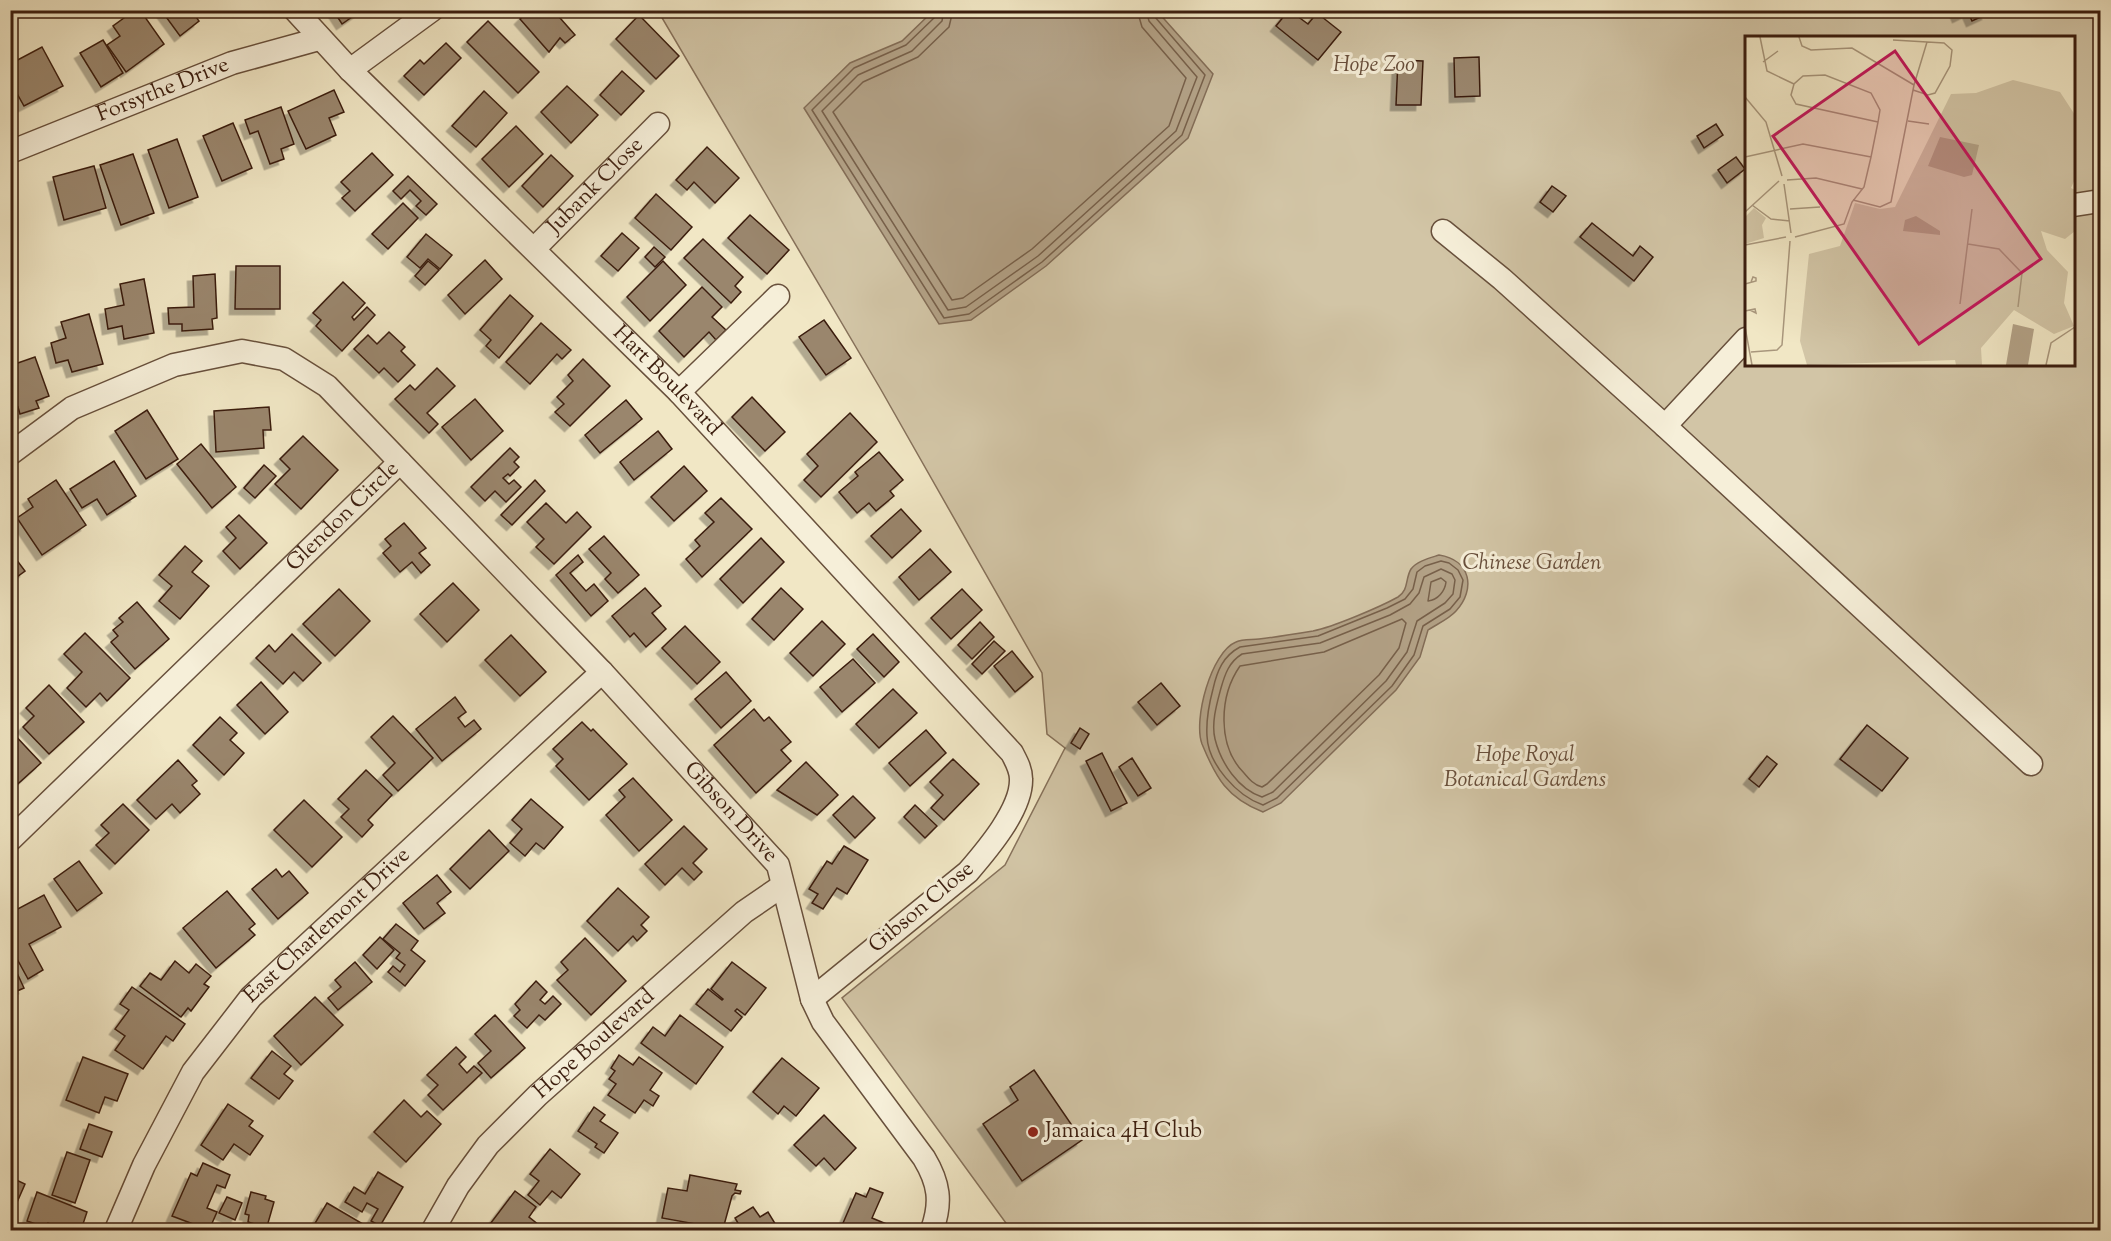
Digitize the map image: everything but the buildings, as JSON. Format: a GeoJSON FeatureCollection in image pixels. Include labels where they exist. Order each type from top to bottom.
{"type":"FeatureCollection","features":[{"type":"Feature","properties":{"kind":"street","name":"Hart Boulevard"},"geometry":{"type":"LineString","coordinates":[[295,10],[319,39],[350,70],[679,392],[927,659],[1012,753],[1020,768]]}},
{"type":"Feature","properties":{"kind":"street"},"geometry":{"type":"LineString","coordinates":[[350,70],[432,10]]}},
{"type":"Feature","properties":{"kind":"street","name":"Forsythe Drive"},"geometry":{"type":"LineString","coordinates":[[10,152],[232,63],[319,39]]}},
{"type":"Feature","properties":{"kind":"street","name":"Jubank Close"},"geometry":{"type":"LineString","coordinates":[[534,249],[658,124]]}},
{"type":"Feature","properties":{"kind":"street"},"geometry":{"type":"LineString","coordinates":[[2075,205],[2100,201]]}},
{"type":"Feature","properties":{"kind":"street"},"geometry":{"type":"LineString","coordinates":[[1443,231],[1502,279],[1665,426],[2031,764]]}},
{"type":"Feature","properties":{"kind":"street"},"geometry":{"type":"LineString","coordinates":[[679,392],[778,296]]}},
{"type":"Feature","properties":{"kind":"street"},"geometry":{"type":"LineString","coordinates":[[1665,426],[1745,340]]}},
{"type":"Feature","properties":{"kind":"street","name":"Glendon Circle"},"geometry":{"type":"LineString","coordinates":[[10,454],[72,408],[174,365],[242,351],[284,359],[327,386],[400,462],[10,840]]}},
{"type":"Feature","properties":{"kind":"street","name":"Gibson Drive"},"geometry":{"type":"LineString","coordinates":[[400,462],[602,672],[778,865],[812,999],[823,1022],[924,1158],[936,1178],[938,1201],[932,1230]]}},
{"type":"Feature","properties":{"kind":"street","name":"East Charlemont Drive"},"geometry":{"type":"LineString","coordinates":[[116,1230],[144,1165],[193,1072],[251,997],[602,672]]}},
{"type":"Feature","properties":{"kind":"street","name":"Gibson Close"},"geometry":{"type":"LineString","coordinates":[[812,999],[968,872],[990,847],[1018,796],[1021,780],[1020,768]]}},
{"type":"Feature","properties":{"kind":"street","name":"Hope Boulevard"},"geometry":{"type":"LineString","coordinates":[[433,1230],[458,1186],[488,1144],[538,1095],[744,912],[783,886]]}},
{"type":"Feature","properties":{"kind":"green space","name":"Hope Royal Botanical Gardens"},"geometry":{"type":"Polygon","coordinates":[[[658,11],[2100,11],[2100,1230],[1011,1230],[842,998],[1005,865],[1065,748],[1047,734],[1042,673],[880,388],[658,11]]]}},
{"type":"Feature","properties":{"kind":"water"},"geometry":{"type":"Polygon","coordinates":[[[933,11],[1157,11],[1213,74],[1188,138],[1046,266],[971,320],[939,324],[804,108],[850,63],[902,41],[933,11]]]}},
{"type":"Feature","properties":{"kind":"water"},"geometry":{"type":"Polygon","coordinates":[[[1439,555],[1450,558],[1464,569],[1468,585],[1466,594],[1453,614],[1428,630],[1420,657],[1396,690],[1281,803],[1263,812],[1240,800],[1224,786],[1212,767],[1200,733],[1202,704],[1206,688],[1212,672],[1227,648],[1242,640],[1322,629],[1368,611],[1398,597],[1404,591],[1411,569],[1424,560],[1439,555]]]}},
{"type":"Feature","properties":{"kind":"place","name":"Jamaica 4H Club"},"geometry":{"type":"Point","coordinates":[1033,1132]}},
{"type":"Feature","properties":{"kind":"park label","name":"Hope Zoo"},"geometry":{"type":"Point","coordinates":[1374,66]}},
{"type":"Feature","properties":{"kind":"park label","name":"Chinese Garden"},"geometry":{"type":"Point","coordinates":[1532,564]}}]}
